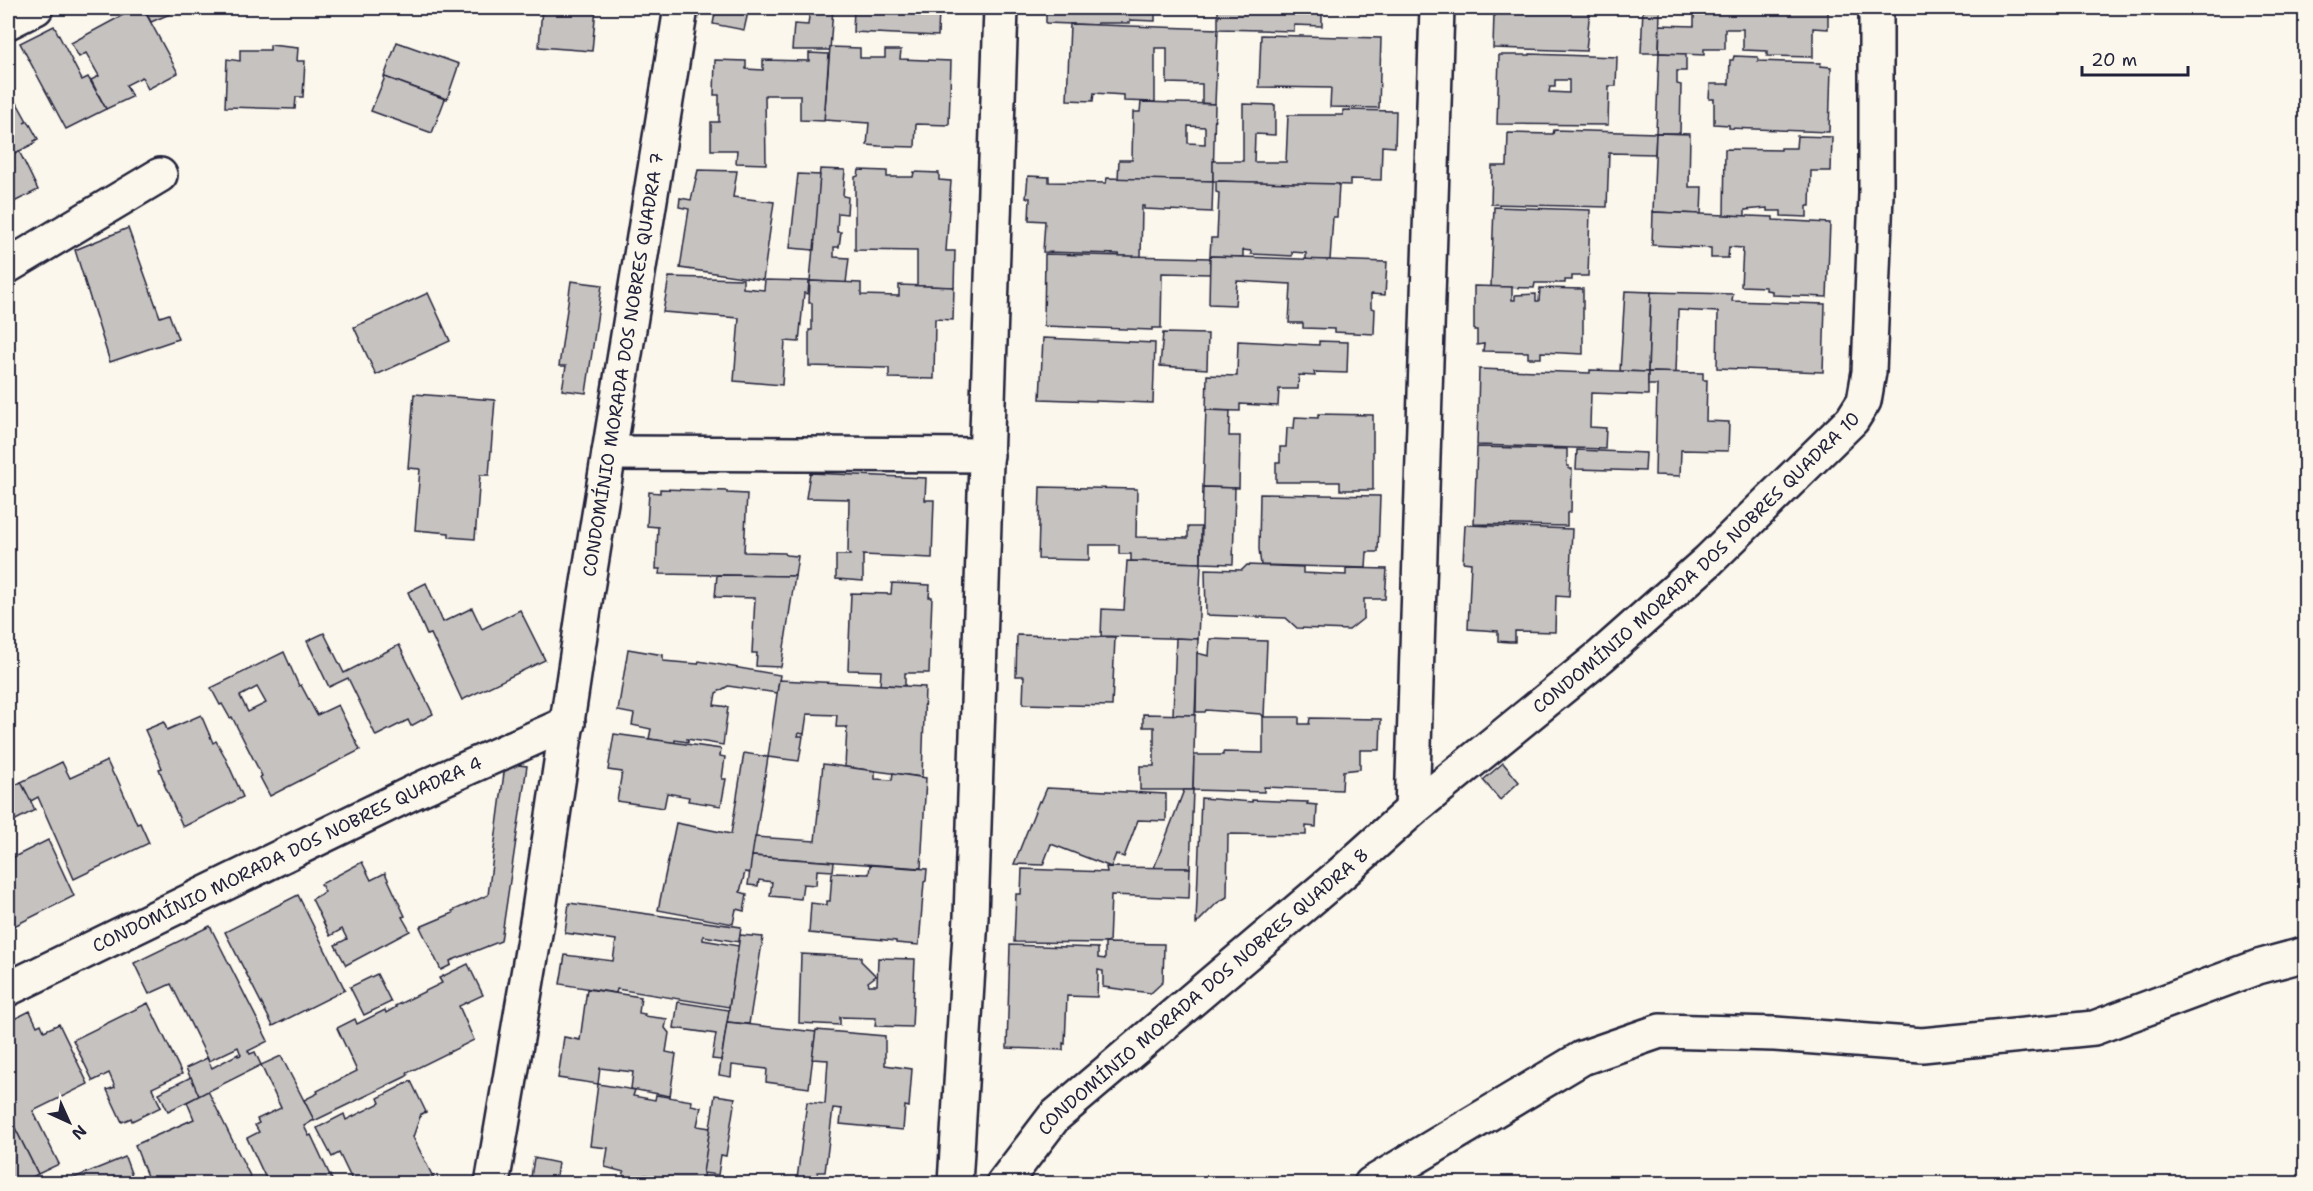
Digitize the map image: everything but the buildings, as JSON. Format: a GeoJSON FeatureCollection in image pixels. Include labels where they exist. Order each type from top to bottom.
{"type":"FeatureCollection","features":[{"type":"Feature","properties":{"kind":"street"},"geometry":{"type":"LineString","coordinates":[[8,22],[36,8]]}},
{"type":"Feature","properties":{"kind":"street","name":"CONDOMÍNIO MORADA DOS NOBRES QUADRA 7"},"geometry":{"type":"LineString","coordinates":[[492,1184],[538,916],[609,453],[681,8]]}},
{"type":"Feature","properties":{"kind":"street"},"geometry":{"type":"LineString","coordinates":[[955,1184],[971,918],[1001,8]]}},
{"type":"Feature","properties":{"kind":"street"},"geometry":{"type":"LineString","coordinates":[[1412,810],[1437,8]]}},
{"type":"Feature","properties":{"kind":"street","name":"CONDOMÍNIO MORADA DOS NOBRES QUADRA 10"},"geometry":{"type":"LineString","coordinates":[[1412,810],[1601,656],[1708,561],[1832,442],[1859,410],[1864,401],[1869,372],[1876,194],[1876,8]]}},
{"type":"Feature","properties":{"kind":"street"},"geometry":{"type":"LineString","coordinates":[[8,266],[160,175]]}},
{"type":"Feature","properties":{"kind":"street"},"geometry":{"type":"LineString","coordinates":[[609,453],[987,455]]}},
{"type":"Feature","properties":{"kind":"street","name":"CONDOMÍNIO MORADA DOS NOBRES QUADRA 4"},"geometry":{"type":"LineString","coordinates":[[8,989],[405,796],[568,723]]}},
{"type":"Feature","properties":{"kind":"street","name":"CONDOMÍNIO MORADA DOS NOBRES QUADRA 8"},"geometry":{"type":"LineString","coordinates":[[1003,1184],[1054,1117],[1343,872],[1412,810]]}},
{"type":"Feature","properties":{"kind":"street"},"geometry":{"type":"LineString","coordinates":[[1371,1184],[1582,1058],[1660,1031],[1775,1034],[1922,1045],[2094,1028],[2258,967],[2306,954]]}}]}
